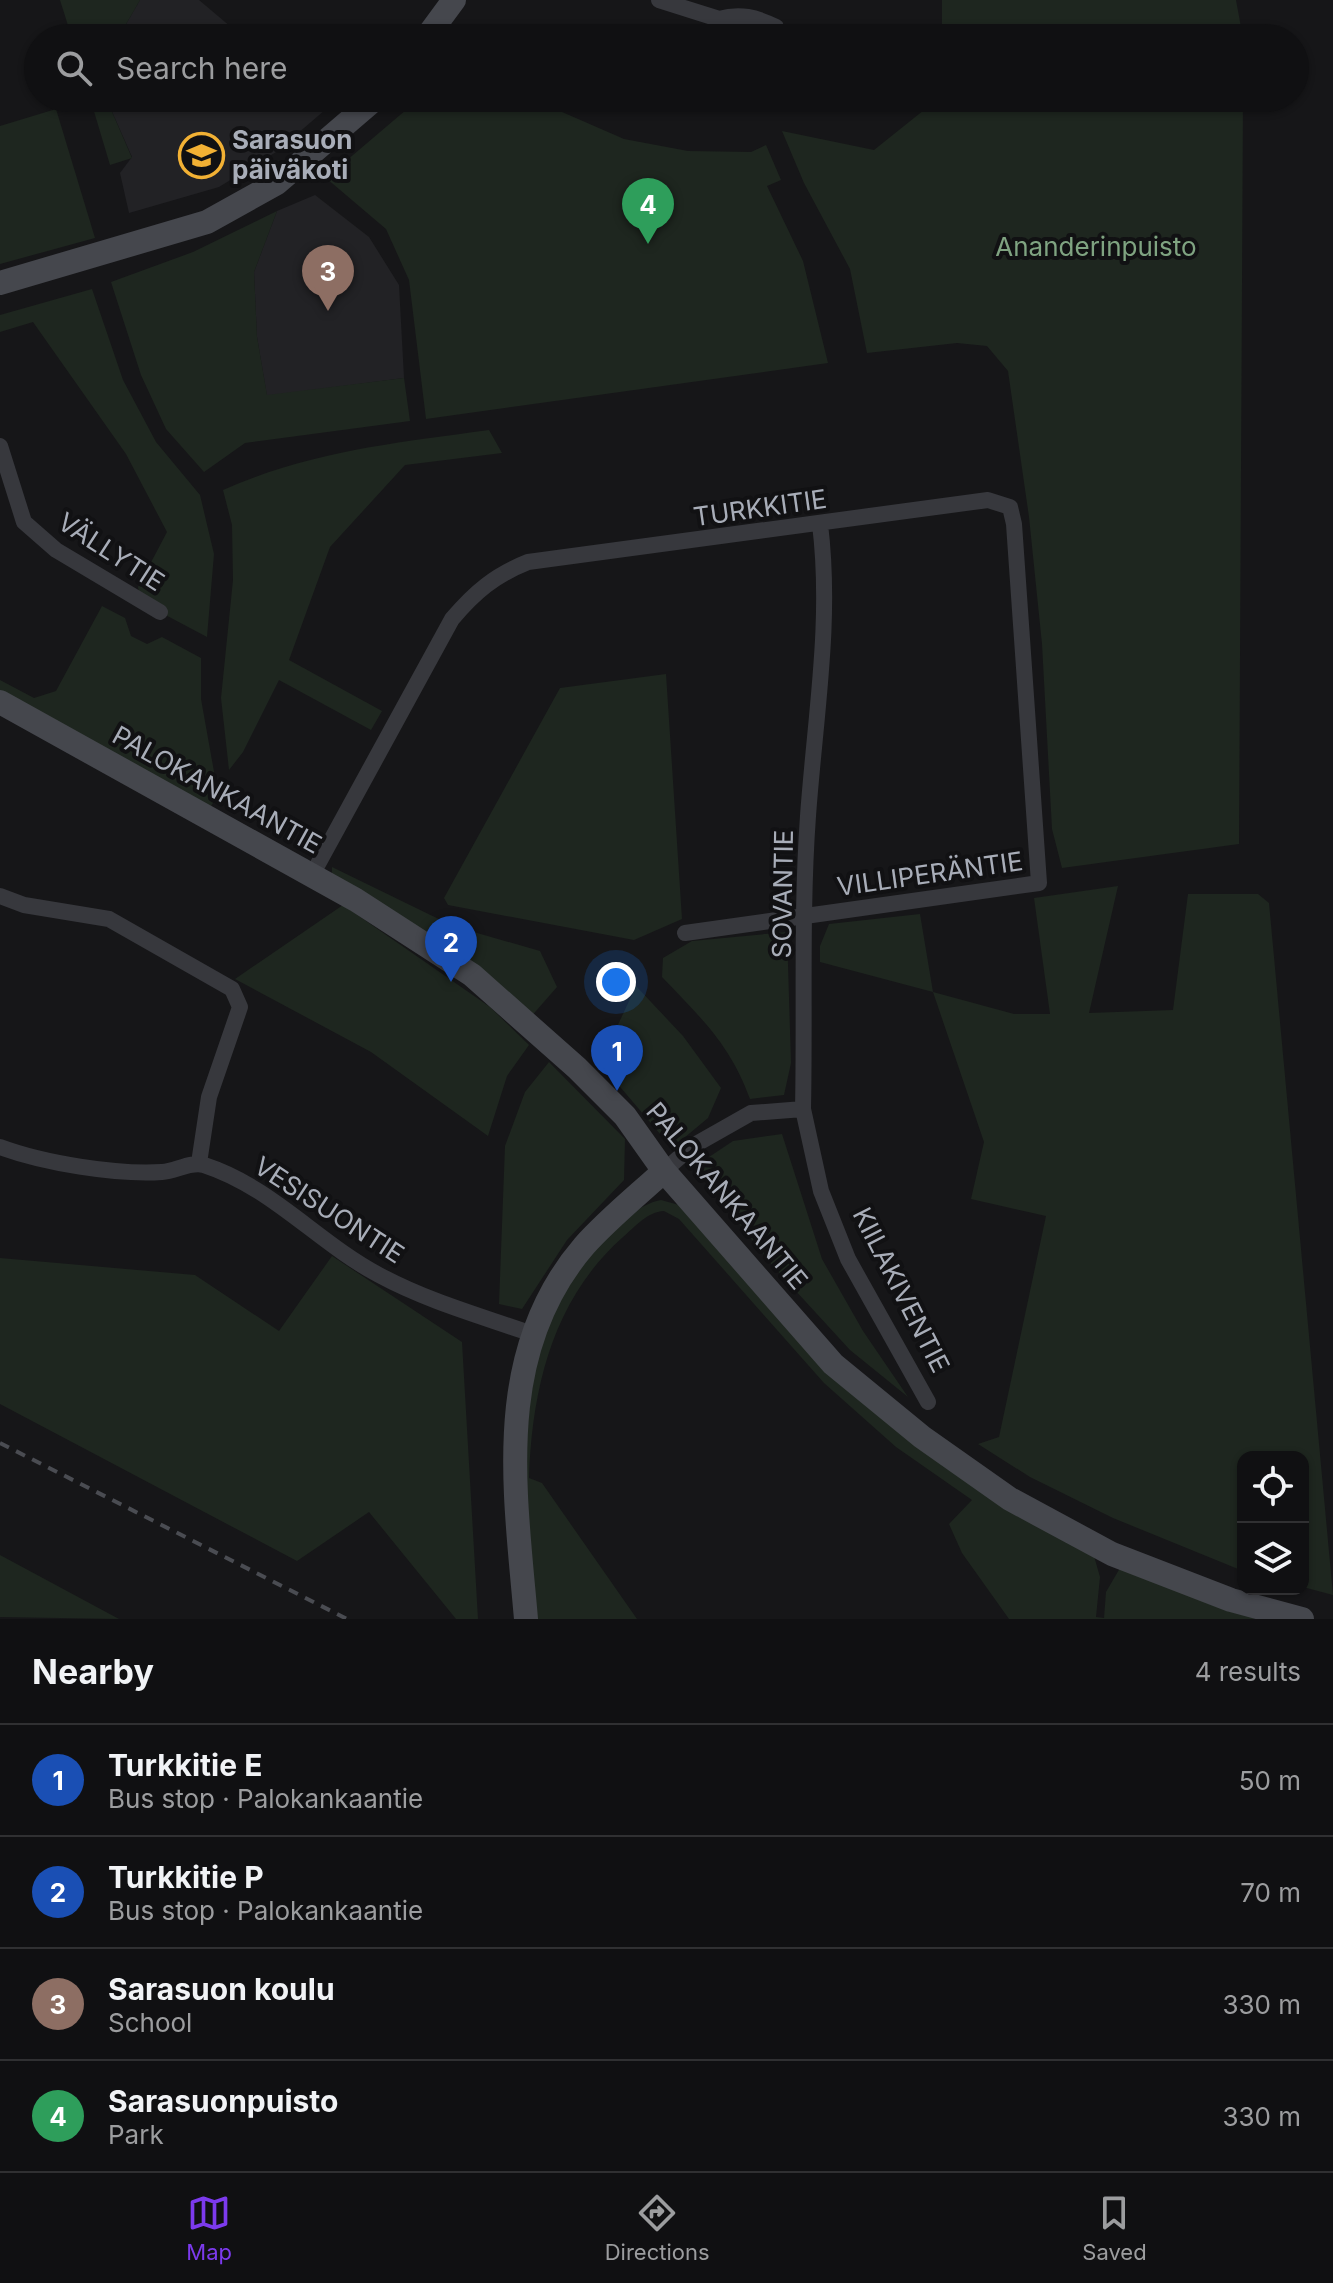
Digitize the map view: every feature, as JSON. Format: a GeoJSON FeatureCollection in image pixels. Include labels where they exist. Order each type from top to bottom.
{"type":"FeatureCollection","features":[{"type":"Feature","properties":{"kind":"main road"},"geometry":{"type":"LineString","coordinates":[[436,24],[454,0]]}},
{"type":"Feature","properties":{"kind":"main road"},"geometry":{"type":"LineString","coordinates":[[0,283],[207,222],[277,183],[360,112]]}},
{"type":"Feature","properties":{"kind":"main road","name":"PALOKANKAANTIE"},"geometry":{"type":"LineString","coordinates":[[0,702],[356,900],[472,975],[577,1068],[625,1116],[664,1171],[833,1364],[922,1437],[984,1482],[1112,1554],[1231,1600],[1302,1619]]}},
{"type":"Feature","properties":{"kind":"main road"},"geometry":{"type":"LineString","coordinates":[[526,1619],[513,1475],[516,1401],[532,1334],[583,1247],[664,1171]]}},
{"type":"Feature","properties":{"kind":"street"},"geometry":{"type":"LineString","coordinates":[[659,0],[719,19],[723,24]]}},
{"type":"Feature","properties":{"kind":"street"},"geometry":{"type":"LineString","coordinates":[[719,19],[737,14],[770,24]]}},
{"type":"Feature","properties":{"kind":"street","name":"VÄLLYTIE"},"geometry":{"type":"LineString","coordinates":[[0,446],[24,522],[56,550],[160,612]]}},
{"type":"Feature","properties":{"kind":"street","name":"TURKKITIE"},"geometry":{"type":"LineString","coordinates":[[312,875],[452,619],[479,588],[528,562],[988,500],[1010,507],[1014,524],[1039,883]]}},
{"type":"Feature","properties":{"kind":"street","name":"SOVANTIE"},"geometry":{"type":"LineString","coordinates":[[803,1109],[808,820],[826,635],[826,576],[820,524]]}},
{"type":"Feature","properties":{"kind":"street","name":"VILLIPERÄNTIE"},"geometry":{"type":"LineString","coordinates":[[685,933],[1039,883]]}},
{"type":"Feature","properties":{"kind":"street"},"geometry":{"type":"LineString","coordinates":[[0,896],[24,905],[109,919],[232,989],[240,1007],[209,1097],[199,1163],[164,1172],[130,1171],[23,1155],[0,1147]]}},
{"type":"Feature","properties":{"kind":"street"},"geometry":{"type":"LineString","coordinates":[[664,1171],[691,1147],[751,1113],[803,1109]]}},
{"type":"Feature","properties":{"kind":"street","name":"KIILAKIVENTIE"},"geometry":{"type":"LineString","coordinates":[[803,1109],[821,1191],[848,1259],[928,1402]]}},
{"type":"Feature","properties":{"kind":"street","name":"VESISUONTIE"},"geometry":{"type":"LineString","coordinates":[[199,1163],[257,1189],[342,1253],[379,1276],[532,1334]]}},
{"type":"Feature","properties":{"kind":"shaded area"},"geometry":{"type":"Polygon","coordinates":[[[140,0],[199,0],[227,24],[126,24],[140,0]]]}},
{"type":"Feature","properties":{"kind":"shaded area","name":"Sarasuon päiväkoti"},"geometry":{"type":"Polygon","coordinates":[[[112,112],[323,112],[276,152],[219,187],[129,213],[120,173],[132,157],[112,112]]]}},
{"type":"Feature","properties":{"kind":"shaded area"},"geometry":{"type":"Polygon","coordinates":[[[315,195],[369,237],[399,285],[404,378],[267,396],[257,337],[254,272],[277,211],[315,195]]]}},
{"type":"Feature","properties":{"kind":"green space"},"geometry":{"type":"Polygon","coordinates":[[[60,0],[140,0],[126,24],[68,24],[60,0]]]}},
{"type":"Feature","properties":{"kind":"green space"},"geometry":{"type":"Polygon","coordinates":[[[942,0],[1236,0],[1240,24],[942,24],[942,0]]]}},
{"type":"Feature","properties":{"kind":"green space"},"geometry":{"type":"Polygon","coordinates":[[[46,112],[57,112],[95,238],[0,264],[0,126],[46,112]]]}},
{"type":"Feature","properties":{"kind":"green space"},"geometry":{"type":"Polygon","coordinates":[[[94,112],[112,112],[132,158],[110,165],[94,112]]]}},
{"type":"Feature","properties":{"kind":"green space"},"geometry":{"type":"Polygon","coordinates":[[[404,112],[562,112],[624,139],[688,151],[751,152],[766,145],[781,180],[767,186],[803,261],[828,363],[426,419],[409,280],[386,229],[326,178],[404,112]]]}},
{"type":"Feature","properties":{"kind":"green space","name":"Ananderinpuisto"},"geometry":{"type":"Polygon","coordinates":[[[922,112],[1243,112],[1239,844],[1062,868],[1052,829],[1042,644],[1029,517],[1008,371],[987,346],[957,343],[867,353],[850,269],[804,183],[782,131],[874,150],[922,112]]]}},
{"type":"Feature","properties":{"kind":"green space"},"geometry":{"type":"Polygon","coordinates":[[[277,211],[254,272],[257,337],[267,395],[404,378],[410,421],[245,443],[204,472],[166,429],[141,375],[111,282],[193,252],[277,211]]]}},
{"type":"Feature","properties":{"kind":"green space"},"geometry":{"type":"Polygon","coordinates":[[[92,289],[123,380],[156,442],[200,495],[214,554],[207,637],[141,602],[138,587],[167,532],[126,454],[33,322],[0,332],[0,315],[92,289]]]}},
{"type":"Feature","properties":{"kind":"green space"},"geometry":{"type":"Polygon","coordinates":[[[489,430],[502,453],[405,465],[330,547],[289,660],[382,711],[371,730],[279,680],[243,752],[229,770],[221,698],[233,580],[232,525],[223,490],[321,457],[489,430]]]}},
{"type":"Feature","properties":{"kind":"green space"},"geometry":{"type":"Polygon","coordinates":[[[102,606],[125,618],[131,636],[147,644],[162,637],[201,658],[201,699],[218,794],[209,810],[0,696],[0,680],[34,698],[56,691],[102,606]]]}},
{"type":"Feature","properties":{"kind":"green space"},"geometry":{"type":"Polygon","coordinates":[[[666,674],[682,919],[634,940],[448,905],[444,898],[560,688],[666,674]]]}},
{"type":"Feature","properties":{"kind":"green space"},"geometry":{"type":"Polygon","coordinates":[[[332,867],[453,926],[540,951],[557,987],[529,1019],[332,877],[332,867]]]}},
{"type":"Feature","properties":{"kind":"green space"},"geometry":{"type":"Polygon","coordinates":[[[1118,886],[1089,1013],[1173,1010],[1188,894],[1258,894],[1269,903],[1333,1595],[1309,1589],[1309,1451],[1237,1451],[1237,1569],[1113,1518],[1030,1477],[978,1444],[999,1437],[1046,1216],[971,1199],[984,1142],[933,992],[1014,1014],[1050,1014],[1034,898],[1118,886]]]}},
{"type":"Feature","properties":{"kind":"green space"},"geometry":{"type":"Polygon","coordinates":[[[343,905],[490,1007],[529,1045],[507,1076],[488,1136],[371,1052],[235,979],[343,905]]]}},
{"type":"Feature","properties":{"kind":"green space"},"geometry":{"type":"Polygon","coordinates":[[[920,914],[933,992],[820,962],[820,946],[829,924],[920,914]]]}},
{"type":"Feature","properties":{"kind":"green space"},"geometry":{"type":"Polygon","coordinates":[[[787,932],[791,1063],[784,1095],[750,1099],[724,1047],[662,977],[663,958],[692,941],[787,932]]]}},
{"type":"Feature","properties":{"kind":"green space"},"geometry":{"type":"Polygon","coordinates":[[[636,986],[683,1036],[721,1088],[708,1118],[672,1148],[610,1075],[616,1029],[636,986]]]}},
{"type":"Feature","properties":{"kind":"green space"},"geometry":{"type":"Polygon","coordinates":[[[549,1062],[625,1139],[624,1180],[567,1240],[522,1309],[499,1304],[505,1146],[525,1092],[549,1062]]]}},
{"type":"Feature","properties":{"kind":"green space"},"geometry":{"type":"Polygon","coordinates":[[[782,1134],[822,1259],[863,1331],[908,1397],[850,1350],[772,1265],[694,1167],[733,1141],[782,1134]]]}},
{"type":"Feature","properties":{"kind":"green space"},"geometry":{"type":"Polygon","coordinates":[[[661,1200],[679,1205],[827,1367],[1094,1556],[1100,1577],[1096,1617],[1104,1618],[1106,1592],[1120,1568],[1256,1619],[1009,1619],[962,1553],[949,1524],[972,1500],[896,1447],[824,1383],[679,1219],[664,1211],[637,1224],[599,1261],[579,1288],[551,1347],[535,1411],[531,1444],[529,1478],[542,1483],[637,1619],[535,1619],[525,1468],[527,1417],[535,1368],[550,1322],[573,1278],[625,1220],[645,1206],[661,1200]]]}},
{"type":"Feature","properties":{"kind":"green space"},"geometry":{"type":"Polygon","coordinates":[[[332,1256],[462,1342],[478,1619],[456,1619],[369,1512],[297,1561],[0,1404],[0,1258],[195,1275],[279,1331],[332,1256]]]}},
{"type":"Feature","properties":{"kind":"green space"},"geometry":{"type":"Polygon","coordinates":[[[0,1555],[119,1619],[0,1617],[0,1555]]]}},
{"type":"Feature","properties":{"kind":"railway"},"geometry":{"type":"LineString","coordinates":[[0,1443],[347,1619]]}},
{"type":"Feature","properties":{"kind":"place","name":"Sarasuon päiväkoti"},"geometry":{"type":"Point","coordinates":[201,155]}},
{"type":"Feature","properties":{"kind":"place","name":"Sarasuonpuisto"},"geometry":{"type":"Point","coordinates":[648,244]}},
{"type":"Feature","properties":{"kind":"place","name":"Sarasuon koulu"},"geometry":{"type":"Point","coordinates":[328,311]}},
{"type":"Feature","properties":{"kind":"place","name":"Turkkitie P"},"geometry":{"type":"Point","coordinates":[451,982]}},
{"type":"Feature","properties":{"kind":"place","name":"Turkkitie E"},"geometry":{"type":"Point","coordinates":[617,1091]}}]}
